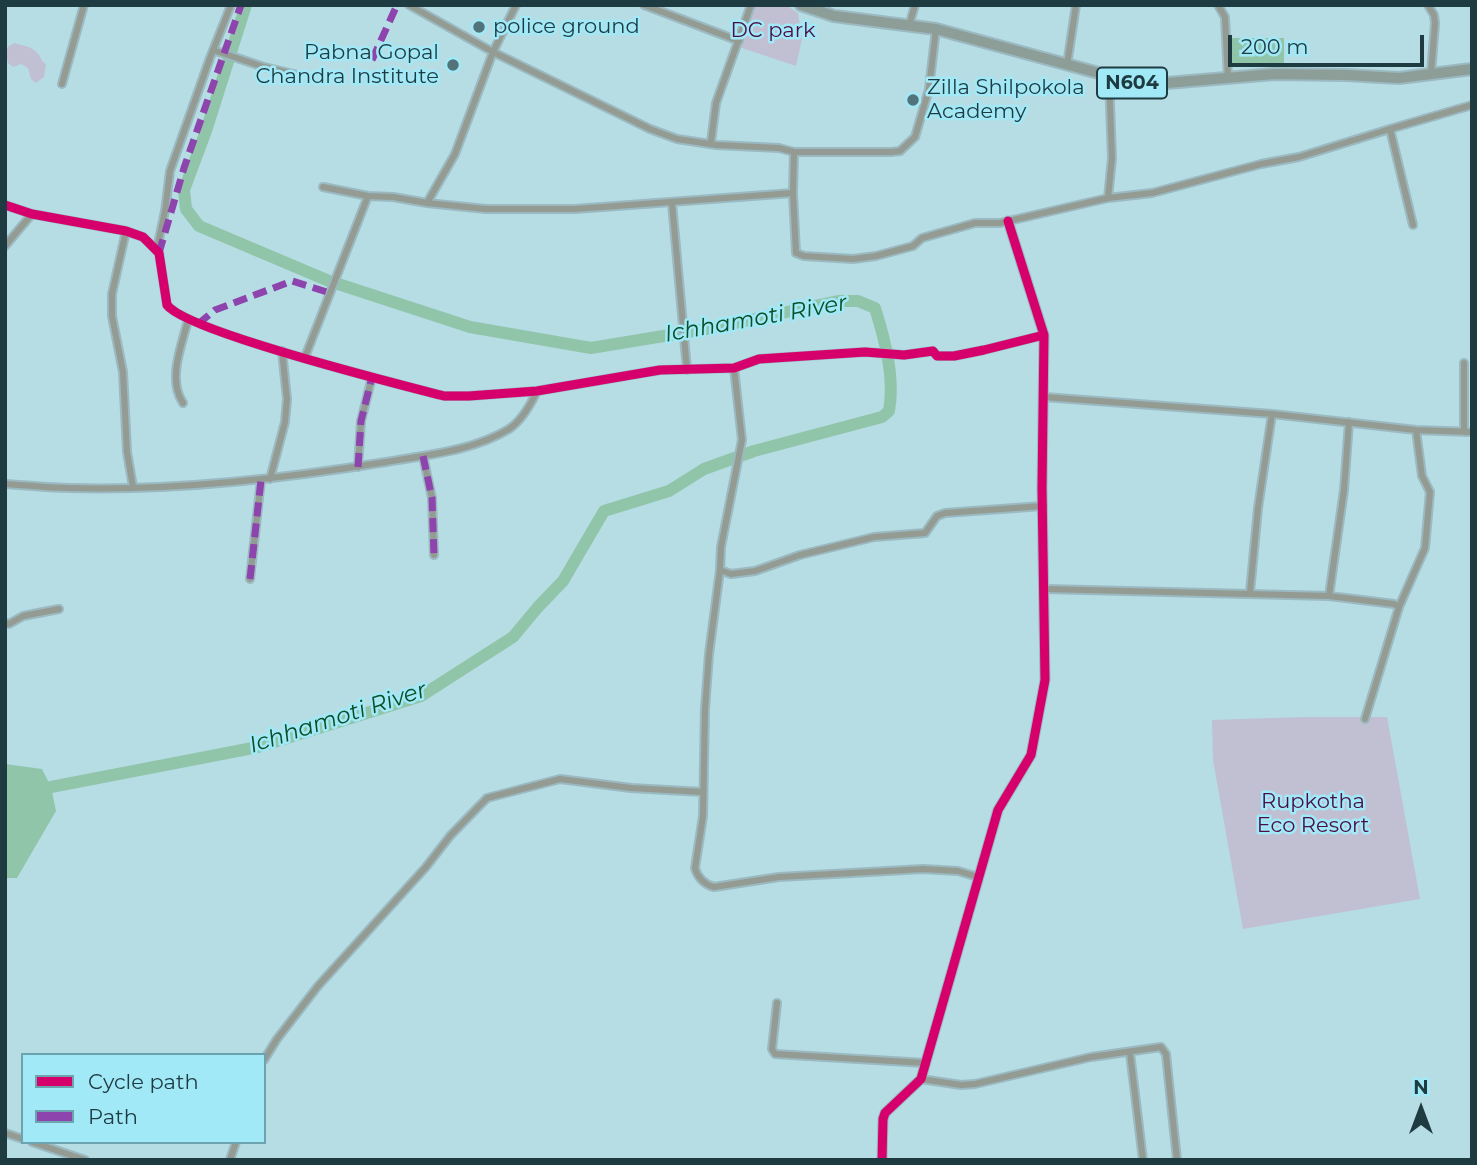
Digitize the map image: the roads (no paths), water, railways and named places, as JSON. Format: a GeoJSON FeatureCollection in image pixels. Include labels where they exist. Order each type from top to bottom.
{"type":"FeatureCollection","features":[{"type":"Feature","properties":{"kind":"highway","name":"N604"},"geometry":{"type":"LineString","coordinates":[[802,5],[936,29],[1109,78],[1143,85],[1274,74],[1399,78],[1472,69]]}},
{"type":"Feature","properties":{"kind":"street"},"geometry":{"type":"LineString","coordinates":[[62,84],[84,5]]}},
{"type":"Feature","properties":{"kind":"street"},"geometry":{"type":"LineString","coordinates":[[231,5],[170,171],[166,211],[157,249],[167,305],[188,320],[282,351],[444,396],[537,391],[624,375],[734,368],[759,359],[865,352],[891,355],[933,351],[937,356],[954,356],[1044,335]]}},
{"type":"Feature","properties":{"kind":"street"},"geometry":{"type":"LineString","coordinates":[[409,5],[493,52],[650,129],[677,139],[794,152],[891,152],[908,146],[915,137],[929,89],[936,29]]}},
{"type":"Feature","properties":{"kind":"street"},"geometry":{"type":"LineString","coordinates":[[426,203],[455,154],[493,52],[516,5]]}},
{"type":"Feature","properties":{"kind":"street"},"geometry":{"type":"LineString","coordinates":[[644,5],[739,41]]}},
{"type":"Feature","properties":{"kind":"street"},"geometry":{"type":"LineString","coordinates":[[711,142],[716,103],[751,5]]}},
{"type":"Feature","properties":{"kind":"street"},"geometry":{"type":"LineString","coordinates":[[909,26],[915,5]]}},
{"type":"Feature","properties":{"kind":"street"},"geometry":{"type":"LineString","coordinates":[[1067,65],[1076,5]]}},
{"type":"Feature","properties":{"kind":"street"},"geometry":{"type":"LineString","coordinates":[[1218,5],[1225,17],[1228,78]]}},
{"type":"Feature","properties":{"kind":"street"},"geometry":{"type":"LineString","coordinates":[[1428,5],[1434,15],[1431,74]]}},
{"type":"Feature","properties":{"kind":"street"},"geometry":{"type":"LineString","coordinates":[[213,50],[298,75]]}},
{"type":"Feature","properties":{"kind":"street"},"geometry":{"type":"LineString","coordinates":[[1108,198],[1112,158],[1109,78]]}},
{"type":"Feature","properties":{"kind":"street"},"geometry":{"type":"LineString","coordinates":[[794,152],[796,253],[804,257],[853,258],[876,256],[912,246],[922,238],[975,223],[1008,221],[1108,198],[1152,193],[1261,164],[1299,157],[1472,105]]}},
{"type":"Feature","properties":{"kind":"street"},"geometry":{"type":"LineString","coordinates":[[1390,129],[1413,225]]}},
{"type":"Feature","properties":{"kind":"street"},"geometry":{"type":"LineString","coordinates":[[323,187],[369,196],[486,209],[575,209],[793,193]]}},
{"type":"Feature","properties":{"kind":"street"},"geometry":{"type":"LineString","coordinates":[[305,357],[369,196]]}},
{"type":"Feature","properties":{"kind":"street"},"geometry":{"type":"LineString","coordinates":[[672,203],[687,370]]}},
{"type":"Feature","properties":{"kind":"street"},"geometry":{"type":"LineString","coordinates":[[5,205],[32,214],[126,231],[143,237],[157,249]]}},
{"type":"Feature","properties":{"kind":"street"},"geometry":{"type":"LineString","coordinates":[[5,246],[32,214]]}},
{"type":"Feature","properties":{"kind":"street"},"geometry":{"type":"LineString","coordinates":[[882,1160],[885,1113],[921,1079],[998,810],[1031,755],[1045,680],[1044,335],[1008,221]]}},
{"type":"Feature","properties":{"kind":"street"},"geometry":{"type":"LineString","coordinates":[[126,231],[112,294],[123,372],[127,452],[133,487]]}},
{"type":"Feature","properties":{"kind":"street"},"geometry":{"type":"LineString","coordinates":[[183,402],[179,396],[176,375],[188,320]]}},
{"type":"Feature","properties":{"kind":"street"},"geometry":{"type":"LineString","coordinates":[[270,479],[285,422],[287,399],[282,351]]}},
{"type":"Feature","properties":{"kind":"street"},"geometry":{"type":"LineString","coordinates":[[1044,397],[1272,414],[1416,430],[1468,432],[1464,363]]}},
{"type":"Feature","properties":{"kind":"street"},"geometry":{"type":"LineString","coordinates":[[734,368],[742,440],[721,547],[709,654],[703,816],[696,874],[709,886],[779,877],[923,869],[958,871],[978,877]]}},
{"type":"Feature","properties":{"kind":"street"},"geometry":{"type":"LineString","coordinates":[[358,467],[361,421],[372,377]]}},
{"type":"Feature","properties":{"kind":"street"},"geometry":{"type":"LineString","coordinates":[[5,484],[69,488],[261,480],[423,456],[480,442],[511,428],[531,404],[537,391]]}},
{"type":"Feature","properties":{"kind":"street"},"geometry":{"type":"LineString","coordinates":[[1250,592],[1258,508],[1272,414]]}},
{"type":"Feature","properties":{"kind":"street"},"geometry":{"type":"LineString","coordinates":[[1329,596],[1344,490],[1349,422]]}},
{"type":"Feature","properties":{"kind":"street"},"geometry":{"type":"LineString","coordinates":[[1365,719],[1399,607],[1425,548],[1430,492],[1422,476],[1416,430]]}},
{"type":"Feature","properties":{"kind":"street"},"geometry":{"type":"LineString","coordinates":[[423,456],[432,498],[434,555]]}},
{"type":"Feature","properties":{"kind":"street"},"geometry":{"type":"LineString","coordinates":[[250,579],[261,480]]}},
{"type":"Feature","properties":{"kind":"street"},"geometry":{"type":"LineString","coordinates":[[720,570],[731,574],[755,571],[800,555],[874,537],[925,533],[937,516],[945,513],[1044,506]]}},
{"type":"Feature","properties":{"kind":"street"},"geometry":{"type":"LineString","coordinates":[[1045,589],[1329,596],[1399,607]]}},
{"type":"Feature","properties":{"kind":"street"},"geometry":{"type":"LineString","coordinates":[[5,623],[9,624],[23,616],[59,609]]}},
{"type":"Feature","properties":{"kind":"street"},"geometry":{"type":"LineString","coordinates":[[266,1057],[318,986],[426,867],[467,817],[487,798],[559,779],[631,788],[703,792]]}},
{"type":"Feature","properties":{"kind":"street"},"geometry":{"type":"LineString","coordinates":[[777,1003],[772,1049],[778,1055],[925,1063]]}},
{"type":"Feature","properties":{"kind":"street"},"geometry":{"type":"LineString","coordinates":[[921,1079],[966,1085],[1091,1057],[1161,1047],[1166,1054],[1170,1116],[1177,1160]]}},
{"type":"Feature","properties":{"kind":"street"},"geometry":{"type":"LineString","coordinates":[[1130,1053],[1143,1160]]}},
{"type":"Feature","properties":{"kind":"street"},"geometry":{"type":"LineString","coordinates":[[38,1144],[85,1160]]}},
{"type":"Feature","properties":{"kind":"waterway","name":"Ichhamoti River"},"geometry":{"type":"LineString","coordinates":[[37,791],[258,747],[421,696],[513,637],[563,581],[604,511],[669,491],[704,469],[754,451],[882,417],[889,411],[890,372],[879,320],[875,308],[858,301],[838,301],[712,328],[591,348],[470,327],[329,281],[199,226],[186,209],[184,190],[206,131],[246,5]]}},
{"type":"Feature","properties":{"kind":"place","name":"police ground"},"geometry":{"type":"Point","coordinates":[479,27]}},
{"type":"Feature","properties":{"kind":"place","name":"Pabna Gopal Chandra Institute"},"geometry":{"type":"Point","coordinates":[453,65]}},
{"type":"Feature","properties":{"kind":"place","name":"Zilla Shilpokola Academy"},"geometry":{"type":"Point","coordinates":[913,100]}},
{"type":"Feature","properties":{"kind":"park label","name":"DC park"},"geometry":{"type":"Point","coordinates":[773,31]}},
{"type":"Feature","properties":{"kind":"park label","name":"Rupkotha Eco Resort"},"geometry":{"type":"Point","coordinates":[1313,814]}}]}
